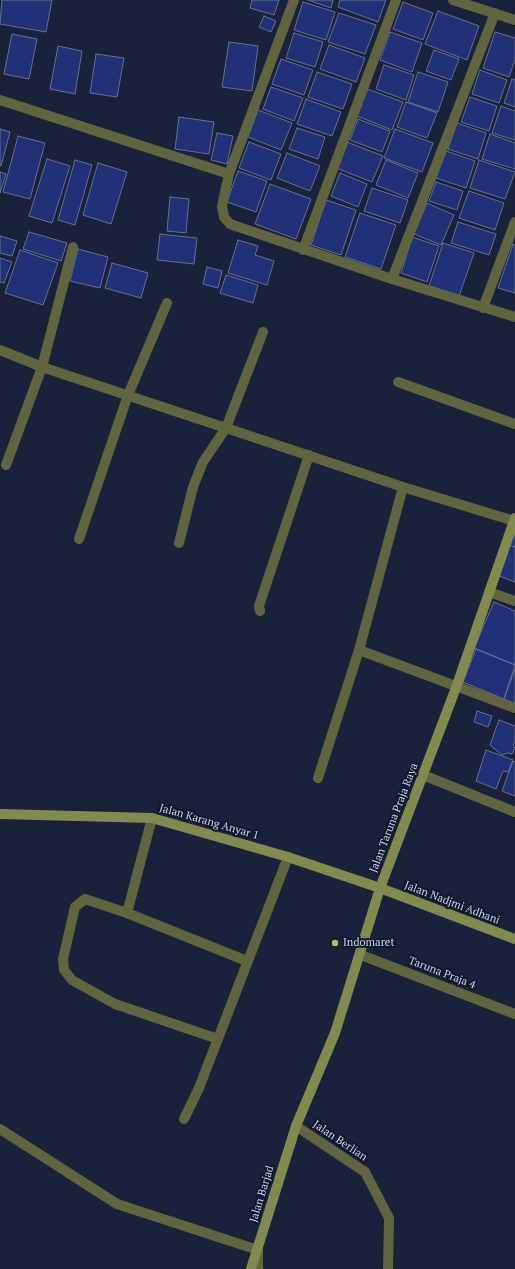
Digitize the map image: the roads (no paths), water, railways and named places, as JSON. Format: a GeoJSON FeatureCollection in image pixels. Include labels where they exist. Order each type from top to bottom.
{"type":"FeatureCollection","features":[{"type":"Feature","properties":{"kind":"main road","name":"Jalan Taruna Praja Raya"},"geometry":{"type":"LineString","coordinates":[[296,1126],[335,1033],[380,888],[424,776],[514,519]]}},
{"type":"Feature","properties":{"kind":"main road","name":"Jalan Karang Anyar 1"},"geometry":{"type":"LineString","coordinates":[[0,814],[152,818],[288,857],[380,888]]}},
{"type":"Feature","properties":{"kind":"main road","name":"Jalan Nadjmi Adhani"},"geometry":{"type":"LineString","coordinates":[[380,888],[515,939]]}},
{"type":"Feature","properties":{"kind":"main road","name":"Jalan Barjad"},"geometry":{"type":"LineString","coordinates":[[251,1269],[296,1126]]}},
{"type":"Feature","properties":{"kind":"street"},"geometry":{"type":"LineString","coordinates":[[294,0],[229,174],[222,206],[224,217],[230,224],[303,250],[515,317]]}},
{"type":"Feature","properties":{"kind":"street"},"geometry":{"type":"LineString","coordinates":[[303,250],[396,0]]}},
{"type":"Feature","properties":{"kind":"street"},"geometry":{"type":"LineString","coordinates":[[453,0],[515,20]]}},
{"type":"Feature","properties":{"kind":"street"},"geometry":{"type":"LineString","coordinates":[[392,279],[495,13]]}},
{"type":"Feature","properties":{"kind":"street"},"geometry":{"type":"LineString","coordinates":[[0,100],[229,174]]}},
{"type":"Feature","properties":{"kind":"street"},"geometry":{"type":"LineString","coordinates":[[483,308],[515,222]]}},
{"type":"Feature","properties":{"kind":"street"},"geometry":{"type":"LineString","coordinates":[[6,465],[42,367],[73,247]]}},
{"type":"Feature","properties":{"kind":"street"},"geometry":{"type":"LineString","coordinates":[[79,539],[128,395],[167,303]]}},
{"type":"Feature","properties":{"kind":"street"},"geometry":{"type":"LineString","coordinates":[[179,543],[194,487],[203,462],[226,428],[263,332]]}},
{"type":"Feature","properties":{"kind":"street"},"geometry":{"type":"LineString","coordinates":[[0,350],[42,367],[403,487],[514,519]]}},
{"type":"Feature","properties":{"kind":"street"},"geometry":{"type":"LineString","coordinates":[[398,382],[515,424]]}},
{"type":"Feature","properties":{"kind":"street"},"geometry":{"type":"LineString","coordinates":[[260,611],[259,606],[309,455]]}},
{"type":"Feature","properties":{"kind":"street"},"geometry":{"type":"LineString","coordinates":[[318,778],[358,650],[403,487]]}},
{"type":"Feature","properties":{"kind":"street"},"geometry":{"type":"LineString","coordinates":[[489,592],[515,601]]}},
{"type":"Feature","properties":{"kind":"street"},"geometry":{"type":"LineString","coordinates":[[358,650],[457,685],[515,708]]}},
{"type":"Feature","properties":{"kind":"street"},"geometry":{"type":"LineString","coordinates":[[424,776],[515,812]]}},
{"type":"Feature","properties":{"kind":"street"},"geometry":{"type":"LineString","coordinates":[[127,913],[152,818]]}},
{"type":"Feature","properties":{"kind":"street"},"geometry":{"type":"LineString","coordinates":[[184,1119],[199,1088],[288,857]]}},
{"type":"Feature","properties":{"kind":"street"},"geometry":{"type":"LineString","coordinates":[[218,1039],[115,1004],[72,980],[64,970],[62,959],[75,907],[85,899],[127,913],[247,961]]}},
{"type":"Feature","properties":{"kind":"street","name":"Taruna Praja 4"},"geometry":{"type":"LineString","coordinates":[[360,955],[515,1014]]}},
{"type":"Feature","properties":{"kind":"street","name":"Jalan Berlian"},"geometry":{"type":"LineString","coordinates":[[296,1126],[365,1172],[389,1218],[388,1269]]}},
{"type":"Feature","properties":{"kind":"street"},"geometry":{"type":"LineString","coordinates":[[0,1130],[117,1204],[258,1250],[258,1269]]}},
{"type":"Feature","properties":{"kind":"place","name":"Indomaret"},"geometry":{"type":"Point","coordinates":[335,943]}}]}
